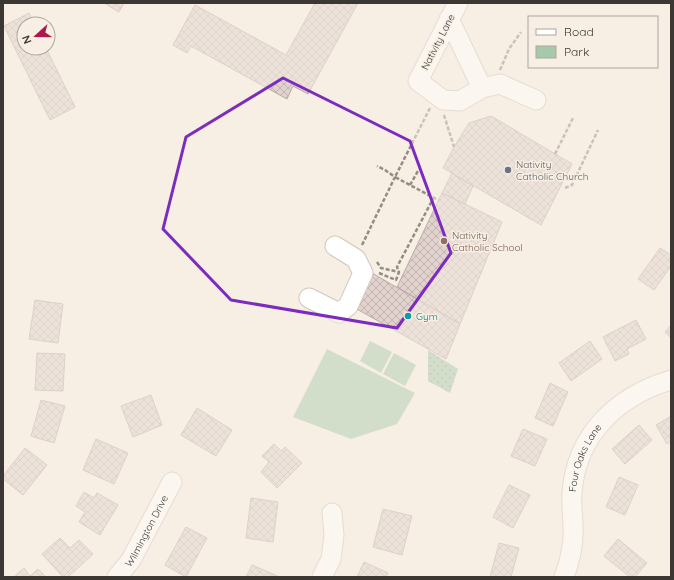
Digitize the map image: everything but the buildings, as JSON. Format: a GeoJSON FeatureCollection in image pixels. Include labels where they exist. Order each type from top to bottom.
{"type":"FeatureCollection","features":[{"type":"Feature","properties":{"kind":"street","name":"Nativity Lane"},"geometry":{"type":"LineString","coordinates":[[453,11],[418,81],[444,100],[460,101],[482,88]]}},
{"type":"Feature","properties":{"kind":"street"},"geometry":{"type":"LineString","coordinates":[[453,11],[482,88],[500,84],[536,100]]}},
{"type":"Feature","properties":{"kind":"street"},"geometry":{"type":"LineString","coordinates":[[309,298],[339,313],[348,306],[363,273],[356,259],[335,246]]}},
{"type":"Feature","properties":{"kind":"street","name":"Four Oaks Lane"},"geometry":{"type":"LineString","coordinates":[[564,577],[572,551],[574,529],[571,495],[574,476],[577,464],[588,440],[604,419],[614,409],[638,392],[671,380]]}},
{"type":"Feature","properties":{"kind":"street","name":"Wilmington Drive"},"geometry":{"type":"LineString","coordinates":[[117,577],[131,560],[172,482]]}},
{"type":"Feature","properties":{"kind":"street"},"geometry":{"type":"LineString","coordinates":[[322,577],[331,559],[334,535],[332,513]]}},
{"type":"Feature","properties":{"kind":"path"},"geometry":{"type":"LineString","coordinates":[[499,73],[509,49],[521,32]]}},
{"type":"Feature","properties":{"kind":"path"},"geometry":{"type":"LineString","coordinates":[[366,250],[362,246],[432,104]]}},
{"type":"Feature","properties":{"kind":"path"},"geometry":{"type":"LineString","coordinates":[[442,110],[454,147]]}},
{"type":"Feature","properties":{"kind":"path"},"geometry":{"type":"LineString","coordinates":[[555,154],[573,118]]}},
{"type":"Feature","properties":{"kind":"path"},"geometry":{"type":"LineString","coordinates":[[565,188],[572,185],[598,130]]}},
{"type":"Feature","properties":{"kind":"path"},"geometry":{"type":"LineString","coordinates":[[377,166],[438,200]]}},
{"type":"Feature","properties":{"kind":"path"},"geometry":{"type":"LineString","coordinates":[[410,185],[419,169]]}},
{"type":"Feature","properties":{"kind":"path"},"geometry":{"type":"LineString","coordinates":[[376,272],[396,280],[399,272],[397,267],[434,197]]}},
{"type":"Feature","properties":{"kind":"path"},"geometry":{"type":"LineString","coordinates":[[374,259],[381,268],[399,272]]}},
{"type":"Feature","properties":{"kind":"highlighted area"},"geometry":{"type":"Polygon","coordinates":[[[283,78],[410,141],[451,253],[397,328],[231,300],[163,229],[186,137],[283,78]]]}},
{"type":"Feature","properties":{"kind":"green space"},"geometry":{"type":"Polygon","coordinates":[[[370,341],[392,352],[381,373],[360,361],[370,341]]]}},
{"type":"Feature","properties":{"kind":"green space"},"geometry":{"type":"Polygon","coordinates":[[[327,349],[415,393],[397,424],[351,439],[293,417],[327,349]]]}},
{"type":"Feature","properties":{"kind":"green space"},"geometry":{"type":"Polygon","coordinates":[[[428,350],[458,369],[450,393],[428,381],[428,350]]]}},
{"type":"Feature","properties":{"kind":"green space"},"geometry":{"type":"Polygon","coordinates":[[[394,353],[416,365],[405,386],[383,374],[394,353]]]}},
{"type":"Feature","properties":{"kind":"place","name":"Nativity Catholic Church"},"geometry":{"type":"Point","coordinates":[508,170]}},
{"type":"Feature","properties":{"kind":"place","name":"Nativity Catholic School"},"geometry":{"type":"Point","coordinates":[444,241]}},
{"type":"Feature","properties":{"kind":"place","name":"Gym"},"geometry":{"type":"Point","coordinates":[408,316]}}]}
